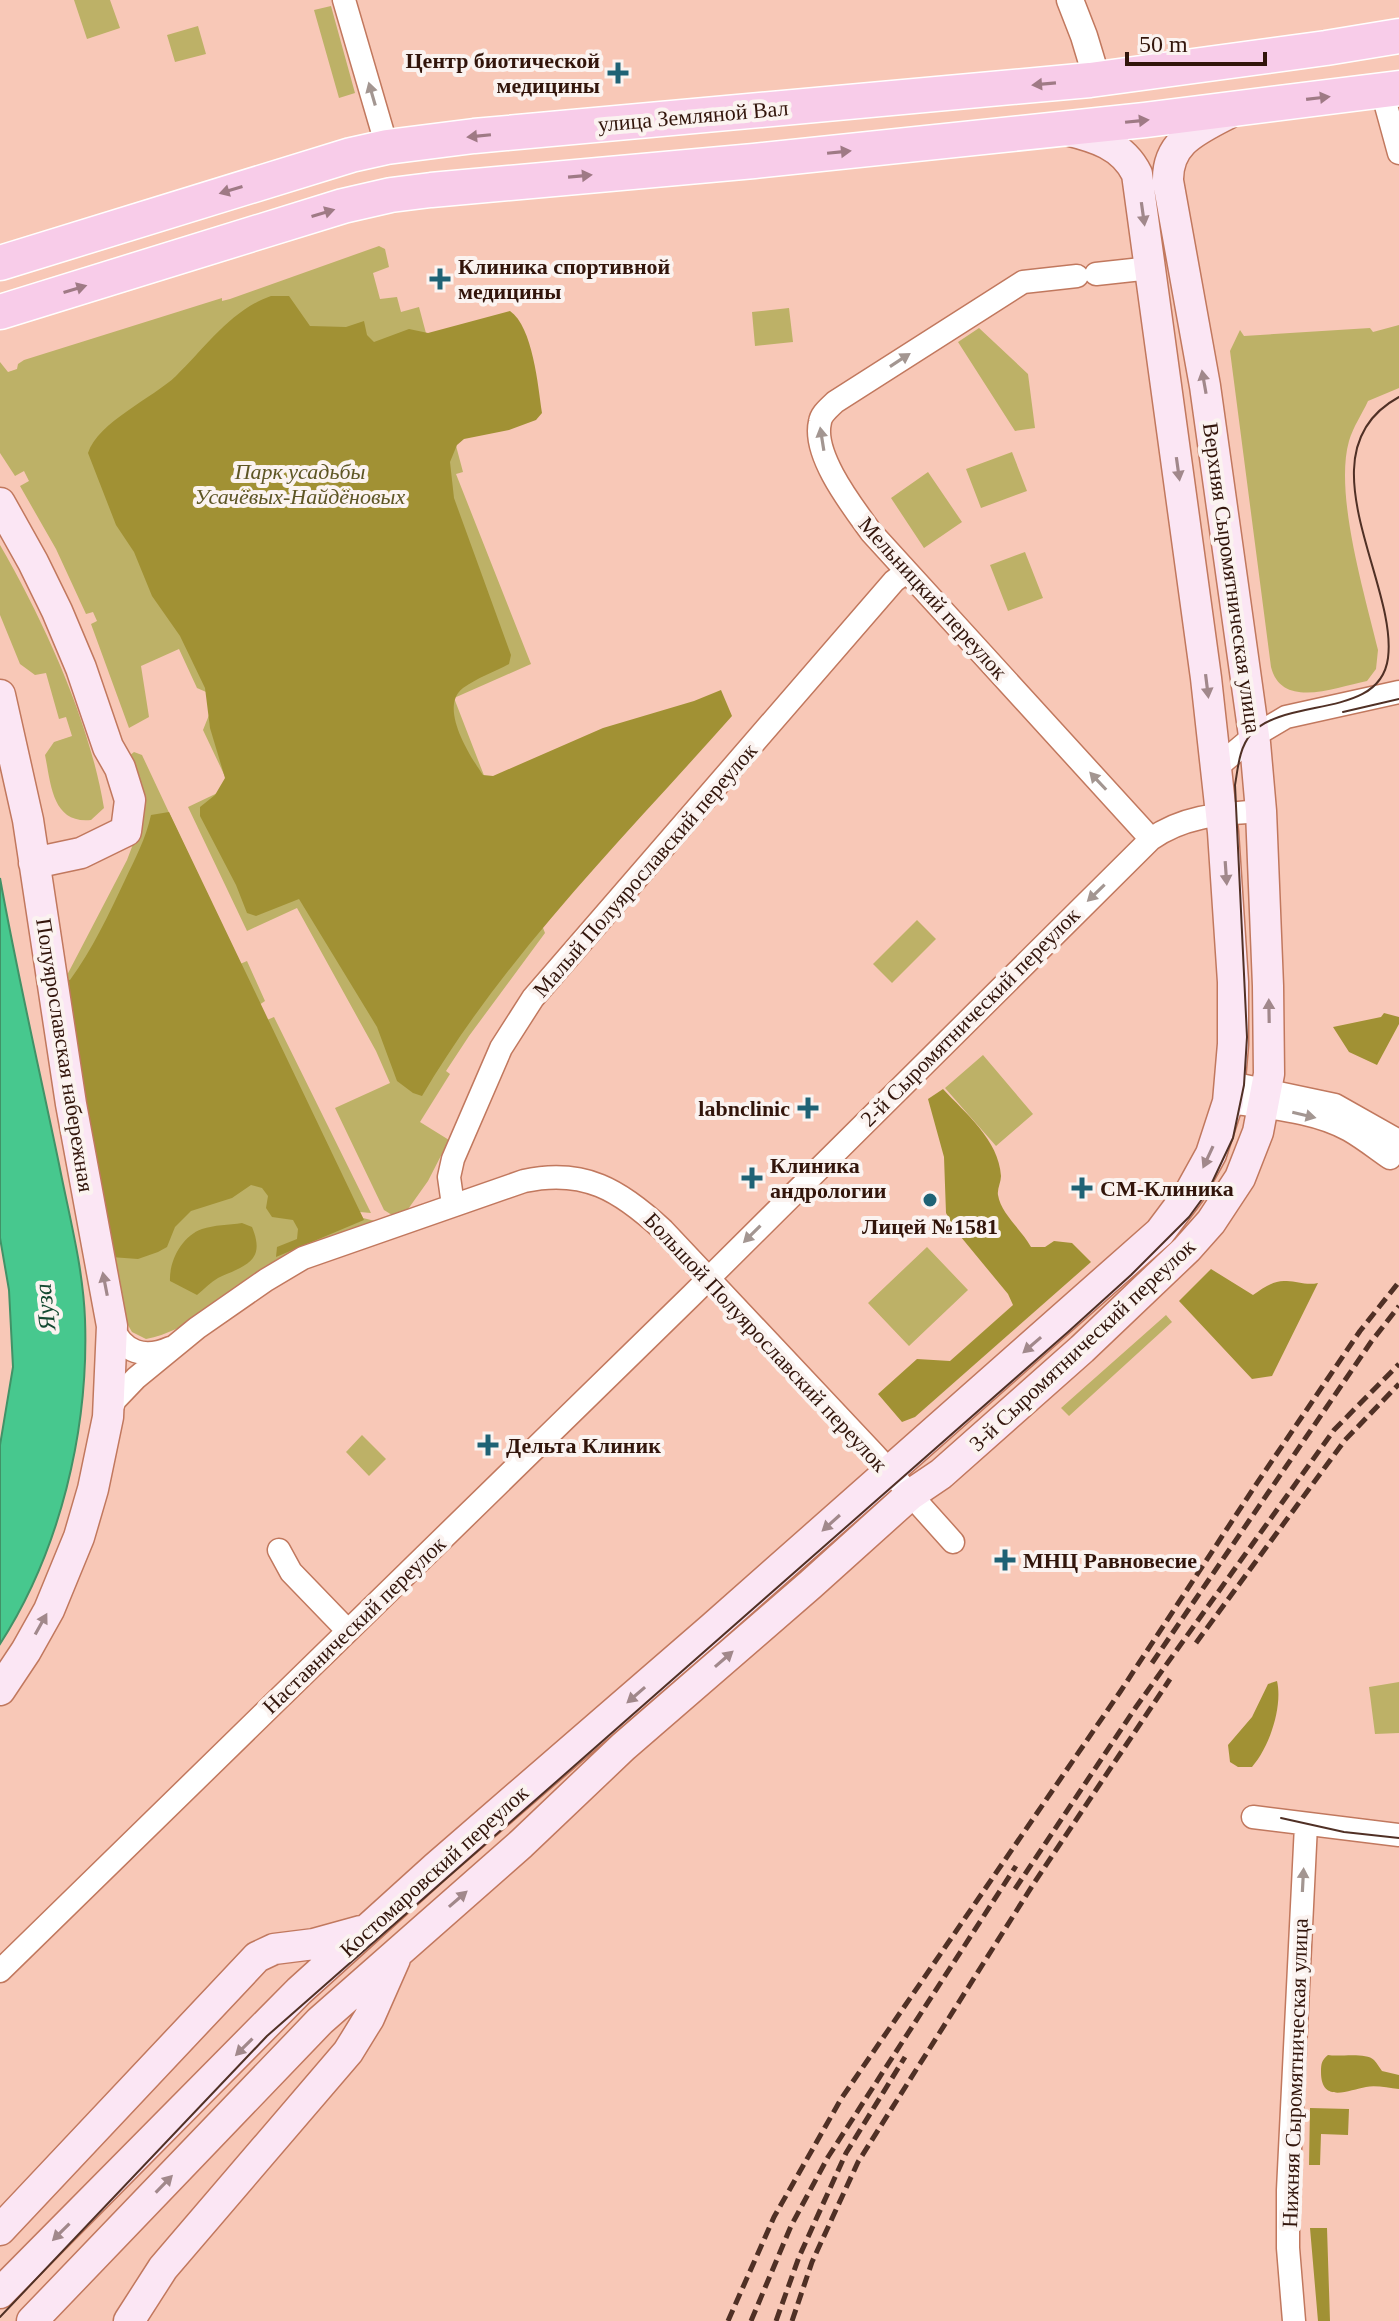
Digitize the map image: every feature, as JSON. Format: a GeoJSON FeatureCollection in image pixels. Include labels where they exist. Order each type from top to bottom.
{"type":"FeatureCollection","features":[{"type":"Feature","properties":{"kind":"main road","name":"улица Земляной Вал"},"geometry":{"type":"LineString","coordinates":[[0,263],[271,178],[387,147],[474,136],[1097,79],[1399,36]]}},
{"type":"Feature","properties":{"kind":"main road"},"geometry":{"type":"LineString","coordinates":[[0,312],[343,206],[391,195],[478,184],[754,161],[1060,129],[1391,90]]}},
{"type":"Feature","properties":{"kind":"main road","name":"Верхняя Сыромятническая улица"},"geometry":{"type":"LineString","coordinates":[[1241,107],[1183,139],[1170,159],[1168,181],[1205,386],[1254,736],[1261,811],[1272,1096]]}},
{"type":"Feature","properties":{"kind":"main road","name":"Верхняя Сыромятническая улица"},"geometry":{"type":"LineString","coordinates":[[1060,129],[1101,140],[1124,154],[1137,174],[1217,767],[1233,982],[1229,1093]]}},
{"type":"Feature","properties":{"kind":"main road"},"geometry":{"type":"LineString","coordinates":[[0,503],[57,611],[130,800],[126,831],[81,853],[34,863]]}},
{"type":"Feature","properties":{"kind":"main road","name":"Полуярославская набережная"},"geometry":{"type":"LineString","coordinates":[[0,695],[28,820],[71,1104],[112,1326],[108,1417],[93,1489],[66,1572],[26,1651],[0,1690]]}},
{"type":"Feature","properties":{"kind":"main road"},"geometry":{"type":"LineString","coordinates":[[28,820],[64,838],[80,837],[97,830],[104,822],[110,804],[108,747]]}},
{"type":"Feature","properties":{"kind":"main road","name":"3-й Сыромятнический переулок"},"geometry":{"type":"LineString","coordinates":[[889,1471],[1160,1232],[1190,1192],[1211,1154],[1229,1093]]}},
{"type":"Feature","properties":{"kind":"main road","name":"3-й Сыромятнический переулок"},"geometry":{"type":"LineString","coordinates":[[910,1495],[941,1474],[1082,1349],[1187,1249],[1211,1222],[1240,1178],[1272,1096]]}},
{"type":"Feature","properties":{"kind":"main road","name":"Костомаровский переулок"},"geometry":{"type":"LineString","coordinates":[[0,2293],[299,1991],[889,1471]]}},
{"type":"Feature","properties":{"kind":"main road","name":"Костомаровский переулок"},"geometry":{"type":"LineString","coordinates":[[32,2321],[320,2021],[521,1844],[623,1747],[910,1495]]}},
{"type":"Feature","properties":{"kind":"main road"},"geometry":{"type":"LineString","coordinates":[[284,1950],[367,1929]]}},
{"type":"Feature","properties":{"kind":"main road"},"geometry":{"type":"LineString","coordinates":[[0,2230],[257,1957],[274,1949],[295,1954],[305,1968],[299,1991]]}},
{"type":"Feature","properties":{"kind":"main road"},"geometry":{"type":"LineString","coordinates":[[129,2321],[163,2268],[348,2052],[399,1950]]}},
{"type":"Feature","properties":{"kind":"main road"},"geometry":{"type":"LineString","coordinates":[[320,2021],[333,2014],[349,2014],[357,2023],[358,2037]]}},
{"type":"Feature","properties":{"kind":"street"},"geometry":{"type":"LineString","coordinates":[[344,0],[387,147]]}},
{"type":"Feature","properties":{"kind":"street"},"geometry":{"type":"LineString","coordinates":[[1070,0],[1097,79]]}},
{"type":"Feature","properties":{"kind":"street"},"geometry":{"type":"LineString","coordinates":[[1391,90],[1399,153]]}},
{"type":"Feature","properties":{"kind":"street","name":"Мельницкий переулок"},"geometry":{"type":"LineString","coordinates":[[1151,268],[1023,282],[835,402],[820,421],[819,434],[836,478],[871,532],[1151,839]]}},
{"type":"Feature","properties":{"kind":"street","name":"Малый Полуярославский переулок"},"geometry":{"type":"LineString","coordinates":[[453,1205],[449,1177],[453,1159],[501,1048],[517,1020],[590,931],[894,581],[906,572]]}},
{"type":"Feature","properties":{"kind":"street"},"geometry":{"type":"LineString","coordinates":[[1217,767],[1254,736],[1286,717],[1399,692]]}},
{"type":"Feature","properties":{"kind":"street","name":"2-й Сыромятнический переулок"},"geometry":{"type":"LineString","coordinates":[[708,1278],[1151,839],[1177,824],[1201,816],[1261,811]]}},
{"type":"Feature","properties":{"kind":"street"},"geometry":{"type":"LineString","coordinates":[[1229,1093],[1272,1096],[1304,1114],[1395,1150]]}},
{"type":"Feature","properties":{"kind":"street","name":"Большой Полуярославский переулок"},"geometry":{"type":"LineString","coordinates":[[108,1417],[123,1390],[251,1290],[303,1258],[524,1181],[549,1176],[581,1179],[609,1187],[639,1207],[953,1542]]}},
{"type":"Feature","properties":{"kind":"street","name":"Наставнический переулок"},"geometry":{"type":"LineString","coordinates":[[0,1971],[708,1278]]}},
{"type":"Feature","properties":{"kind":"street"},"geometry":{"type":"LineString","coordinates":[[112,1326],[123,1344],[141,1354],[159,1353],[182,1342]]}},
{"type":"Feature","properties":{"kind":"street"},"geometry":{"type":"LineString","coordinates":[[279,1550],[291,1572],[348,1631]]}},
{"type":"Feature","properties":{"kind":"street"},"geometry":{"type":"LineString","coordinates":[[1253,1817],[1399,1835]]}},
{"type":"Feature","properties":{"kind":"street","name":"Нижняя Сыромятническая улица"},"geometry":{"type":"LineString","coordinates":[[1294,2321],[1288,2248],[1288,2190],[1306,1825]]}},
{"type":"Feature","properties":{"kind":"green space"},"geometry":{"type":"Polygon","coordinates":[[[74,0],[110,0],[120,28],[87,39],[74,0]]]}},
{"type":"Feature","properties":{"kind":"green space"},"geometry":{"type":"Polygon","coordinates":[[[331,6],[355,93],[339,98],[314,10],[331,6]]]}},
{"type":"Feature","properties":{"kind":"green space"},"geometry":{"type":"Polygon","coordinates":[[[198,26],[206,54],[175,62],[167,35],[198,26]]]}},
{"type":"Feature","properties":{"kind":"green space","name":"Парк усадьбы Усачёвых-Найдёновых"},"geometry":{"type":"Polygon","coordinates":[[[379,246],[385,249],[389,267],[373,273],[380,299],[397,297],[401,312],[419,307],[463,472],[456,474],[531,664],[454,698],[545,933],[446,1071],[450,1074],[420,1122],[449,1140],[428,1181],[406,1212],[392,1215],[384,1210],[335,1108],[390,1083],[376,1051],[297,908],[247,931],[188,807],[230,787],[203,730],[215,700],[213,695],[197,688],[179,649],[141,666],[149,717],[129,728],[91,624],[97,621],[93,612],[86,614],[56,549],[20,486],[29,481],[24,471],[15,476],[0,453],[0,362],[8,372],[17,369],[24,360],[222,298],[222,301],[230,299],[379,246]]]}},
{"type":"Feature","properties":{"kind":"green space","name":"Парк усадьбы Усачёвых-Найдёновых"},"geometry":{"type":"Polygon","coordinates":[[[271,296],[289,296],[310,326],[346,327],[364,321],[367,335],[374,342],[409,329],[428,333],[510,311],[524,330],[533,358],[542,413],[536,420],[509,430],[464,439],[457,445],[450,462],[454,498],[511,655],[509,664],[468,684],[456,696],[455,719],[459,732],[483,775],[493,776],[603,728],[721,690],[732,716],[528,946],[490,994],[422,1096],[397,1081],[377,1027],[299,899],[256,916],[247,913],[200,816],[200,807],[215,795],[225,778],[210,728],[205,688],[180,636],[152,596],[134,552],[116,525],[88,453],[103,431],[176,376],[231,320],[271,296]]]}},
{"type":"Feature","properties":{"kind":"green space"},"geometry":{"type":"Polygon","coordinates":[[[789,308],[793,342],[755,346],[752,312],[789,308]]]}},
{"type":"Feature","properties":{"kind":"green space"},"geometry":{"type":"Polygon","coordinates":[[[1399,325],[1399,388],[1368,401],[1349,441],[1345,463],[1348,516],[1378,650],[1376,669],[1367,681],[1326,691],[1298,692],[1286,688],[1277,680],[1271,667],[1230,351],[1240,330],[1244,336],[1370,328],[1373,332],[1399,325]]]}},
{"type":"Feature","properties":{"kind":"green space"},"geometry":{"type":"Polygon","coordinates":[[[979,328],[1028,374],[1035,428],[1015,431],[958,342],[979,328]]]}},
{"type":"Feature","properties":{"kind":"green space"},"geometry":{"type":"Polygon","coordinates":[[[1012,452],[1027,491],[981,508],[966,469],[1012,452]]]}},
{"type":"Feature","properties":{"kind":"green space"},"geometry":{"type":"Polygon","coordinates":[[[928,472],[962,522],[924,548],[891,498],[928,472]]]}},
{"type":"Feature","properties":{"kind":"green space"},"geometry":{"type":"Polygon","coordinates":[[[0,545],[49,639],[77,707],[104,808],[91,820],[68,816],[61,809],[52,789],[45,755],[54,742],[72,736],[66,717],[59,719],[46,673],[35,675],[20,664],[0,615],[0,545]]]}},
{"type":"Feature","properties":{"kind":"green space"},"geometry":{"type":"Polygon","coordinates":[[[1025,552],[1043,598],[1008,611],[990,565],[1025,552]]]}},
{"type":"Feature","properties":{"kind":"green space"},"geometry":{"type":"Polygon","coordinates":[[[134,752],[142,755],[240,964],[247,961],[265,1001],[259,1005],[267,1020],[274,1017],[371,1213],[360,1212],[363,1218],[376,1224],[290,1254],[182,1326],[146,1339],[132,1332],[125,1320],[65,979],[127,860],[138,831],[129,756],[134,752]]]}},
{"type":"Feature","properties":{"kind":"green space"},"geometry":{"type":"Polygon","coordinates":[[[169,812],[364,1220],[276,1257],[277,1247],[297,1239],[298,1229],[293,1220],[272,1217],[266,1208],[268,1196],[262,1188],[251,1185],[232,1198],[191,1211],[175,1227],[167,1247],[158,1252],[138,1259],[111,1257],[65,979],[70,980],[100,932],[140,848],[151,815],[169,812]]]}},
{"type":"Feature","properties":{"kind":"green space"},"geometry":{"type":"Polygon","coordinates":[[[917,920],[936,939],[892,983],[873,964],[917,920]]]}},
{"type":"Feature","properties":{"kind":"green space"},"geometry":{"type":"Polygon","coordinates":[[[1384,1013],[1399,1017],[1399,1024],[1377,1065],[1349,1052],[1333,1027],[1381,1017],[1384,1013]]]}},
{"type":"Feature","properties":{"kind":"green space"},"geometry":{"type":"Polygon","coordinates":[[[983,1055],[1033,1114],[996,1146],[945,1088],[983,1055]]]}},
{"type":"Feature","properties":{"kind":"green space"},"geometry":{"type":"Polygon","coordinates":[[[943,1089],[988,1139],[999,1163],[1000,1202],[1031,1247],[1045,1247],[1054,1241],[1072,1243],[1091,1262],[915,1417],[902,1422],[878,1394],[917,1359],[950,1361],[1013,1305],[1008,1294],[956,1231],[946,1213],[944,1157],[928,1099],[943,1089]]]}},
{"type":"Feature","properties":{"kind":"green space"},"geometry":{"type":"Polygon","coordinates":[[[242,1223],[252,1227],[256,1239],[257,1248],[250,1262],[215,1280],[197,1295],[170,1281],[174,1258],[188,1237],[207,1228],[242,1223]]]}},
{"type":"Feature","properties":{"kind":"green space"},"geometry":{"type":"Polygon","coordinates":[[[927,1247],[968,1290],[909,1346],[868,1303],[927,1247]]]}},
{"type":"Feature","properties":{"kind":"green space"},"geometry":{"type":"Polygon","coordinates":[[[1211,1269],[1253,1295],[1280,1281],[1318,1283],[1272,1376],[1252,1379],[1179,1301],[1211,1269]]]}},
{"type":"Feature","properties":{"kind":"green space"},"geometry":{"type":"Polygon","coordinates":[[[1166,1315],[1172,1322],[1069,1416],[1061,1408],[1166,1315]]]}},
{"type":"Feature","properties":{"kind":"green space"},"geometry":{"type":"Polygon","coordinates":[[[362,1435],[386,1459],[369,1476],[346,1452],[362,1435]]]}},
{"type":"Feature","properties":{"kind":"green space"},"geometry":{"type":"Polygon","coordinates":[[[1277,1681],[1278,1703],[1269,1738],[1252,1767],[1238,1767],[1230,1762],[1228,1745],[1252,1717],[1268,1684],[1277,1681]]]}},
{"type":"Feature","properties":{"kind":"green space"},"geometry":{"type":"Polygon","coordinates":[[[1399,1682],[1399,1733],[1375,1734],[1369,1687],[1399,1682]]]}},
{"type":"Feature","properties":{"kind":"green space"},"geometry":{"type":"Polygon","coordinates":[[[1328,2055],[1370,2058],[1382,2071],[1399,2075],[1399,2089],[1370,2086],[1331,2092],[1322,2082],[1321,2072],[1322,2062],[1328,2055]]]}},
{"type":"Feature","properties":{"kind":"green space"},"geometry":{"type":"Polygon","coordinates":[[[1310,2108],[1349,2109],[1348,2135],[1321,2134],[1320,2165],[1309,2165],[1310,2108]]]}},
{"type":"Feature","properties":{"kind":"green space"},"geometry":{"type":"Polygon","coordinates":[[[1310,2228],[1327,2228],[1330,2321],[1318,2321],[1310,2228]]]}},
{"type":"Feature","properties":{"kind":"water","name":"Яуза"},"geometry":{"type":"Polygon","coordinates":[[[0,878],[82,1280],[85,1361],[76,1446],[54,1530],[21,1608],[0,1644],[0,1445],[13,1367],[9,1290],[0,1238],[0,878]]]}},
{"type":"Feature","properties":{"kind":"tram line"},"geometry":{"type":"LineString","coordinates":[[0,2317],[267,2036],[1068,1332],[1189,1217],[1208,1191],[1233,1138],[1244,1085],[1247,1037],[1235,785],[1240,758],[1251,734],[1266,722],[1350,699],[1368,691],[1381,678],[1388,658],[1387,627],[1360,519],[1354,483],[1356,450],[1370,421],[1399,397]]}},
{"type":"Feature","properties":{"kind":"tram line"},"geometry":{"type":"LineString","coordinates":[[1343,712],[1399,699]]}},
{"type":"Feature","properties":{"kind":"tram line"},"geometry":{"type":"LineString","coordinates":[[1281,1818],[1344,1832],[1399,1838]]}},
{"type":"Feature","properties":{"kind":"railway"},"geometry":{"type":"LineString","coordinates":[[728,2321],[774,2217],[841,2099],[1120,1692],[1360,1331],[1399,1282]]}},
{"type":"Feature","properties":{"kind":"railway"},"geometry":{"type":"LineString","coordinates":[[1152,1663],[1371,1342],[1399,1306]]}},
{"type":"Feature","properties":{"kind":"railway"},"geometry":{"type":"LineString","coordinates":[[1015,1889],[1136,1707],[1334,1430],[1399,1364]]}},
{"type":"Feature","properties":{"kind":"railway"},"geometry":{"type":"LineString","coordinates":[[1196,1643],[1345,1440],[1399,1384]]}},
{"type":"Feature","properties":{"kind":"railway"},"geometry":{"type":"LineString","coordinates":[[792,2321],[812,2262],[858,2162],[1034,1883],[1170,1679]]}},
{"type":"Feature","properties":{"kind":"railway"},"geometry":{"type":"LineString","coordinates":[[751,2321],[791,2226],[828,2157],[1016,1866]]}},
{"type":"Feature","properties":{"kind":"railway"},"geometry":{"type":"LineString","coordinates":[[776,2321],[799,2257],[846,2153],[905,2057]]}},
{"type":"Feature","properties":{"kind":"place","name":"Центр биотической медицины"},"geometry":{"type":"Point","coordinates":[618,73]}},
{"type":"Feature","properties":{"kind":"place","name":"Клиника спортивной медицины"},"geometry":{"type":"Point","coordinates":[440,279]}},
{"type":"Feature","properties":{"kind":"place","name":"labnclinic"},"geometry":{"type":"Point","coordinates":[808,1108]}},
{"type":"Feature","properties":{"kind":"place","name":"Клиника андрологии"},"geometry":{"type":"Point","coordinates":[752,1178]}},
{"type":"Feature","properties":{"kind":"place","name":"СМ-Клиника"},"geometry":{"type":"Point","coordinates":[1082,1188]}},
{"type":"Feature","properties":{"kind":"place","name":"Лицей №1581"},"geometry":{"type":"Point","coordinates":[930,1200]}},
{"type":"Feature","properties":{"kind":"place","name":"Дельта Клиник"},"geometry":{"type":"Point","coordinates":[488,1445]}},
{"type":"Feature","properties":{"kind":"place","name":"МНЦ Равновесие"},"geometry":{"type":"Point","coordinates":[1005,1560]}}]}
